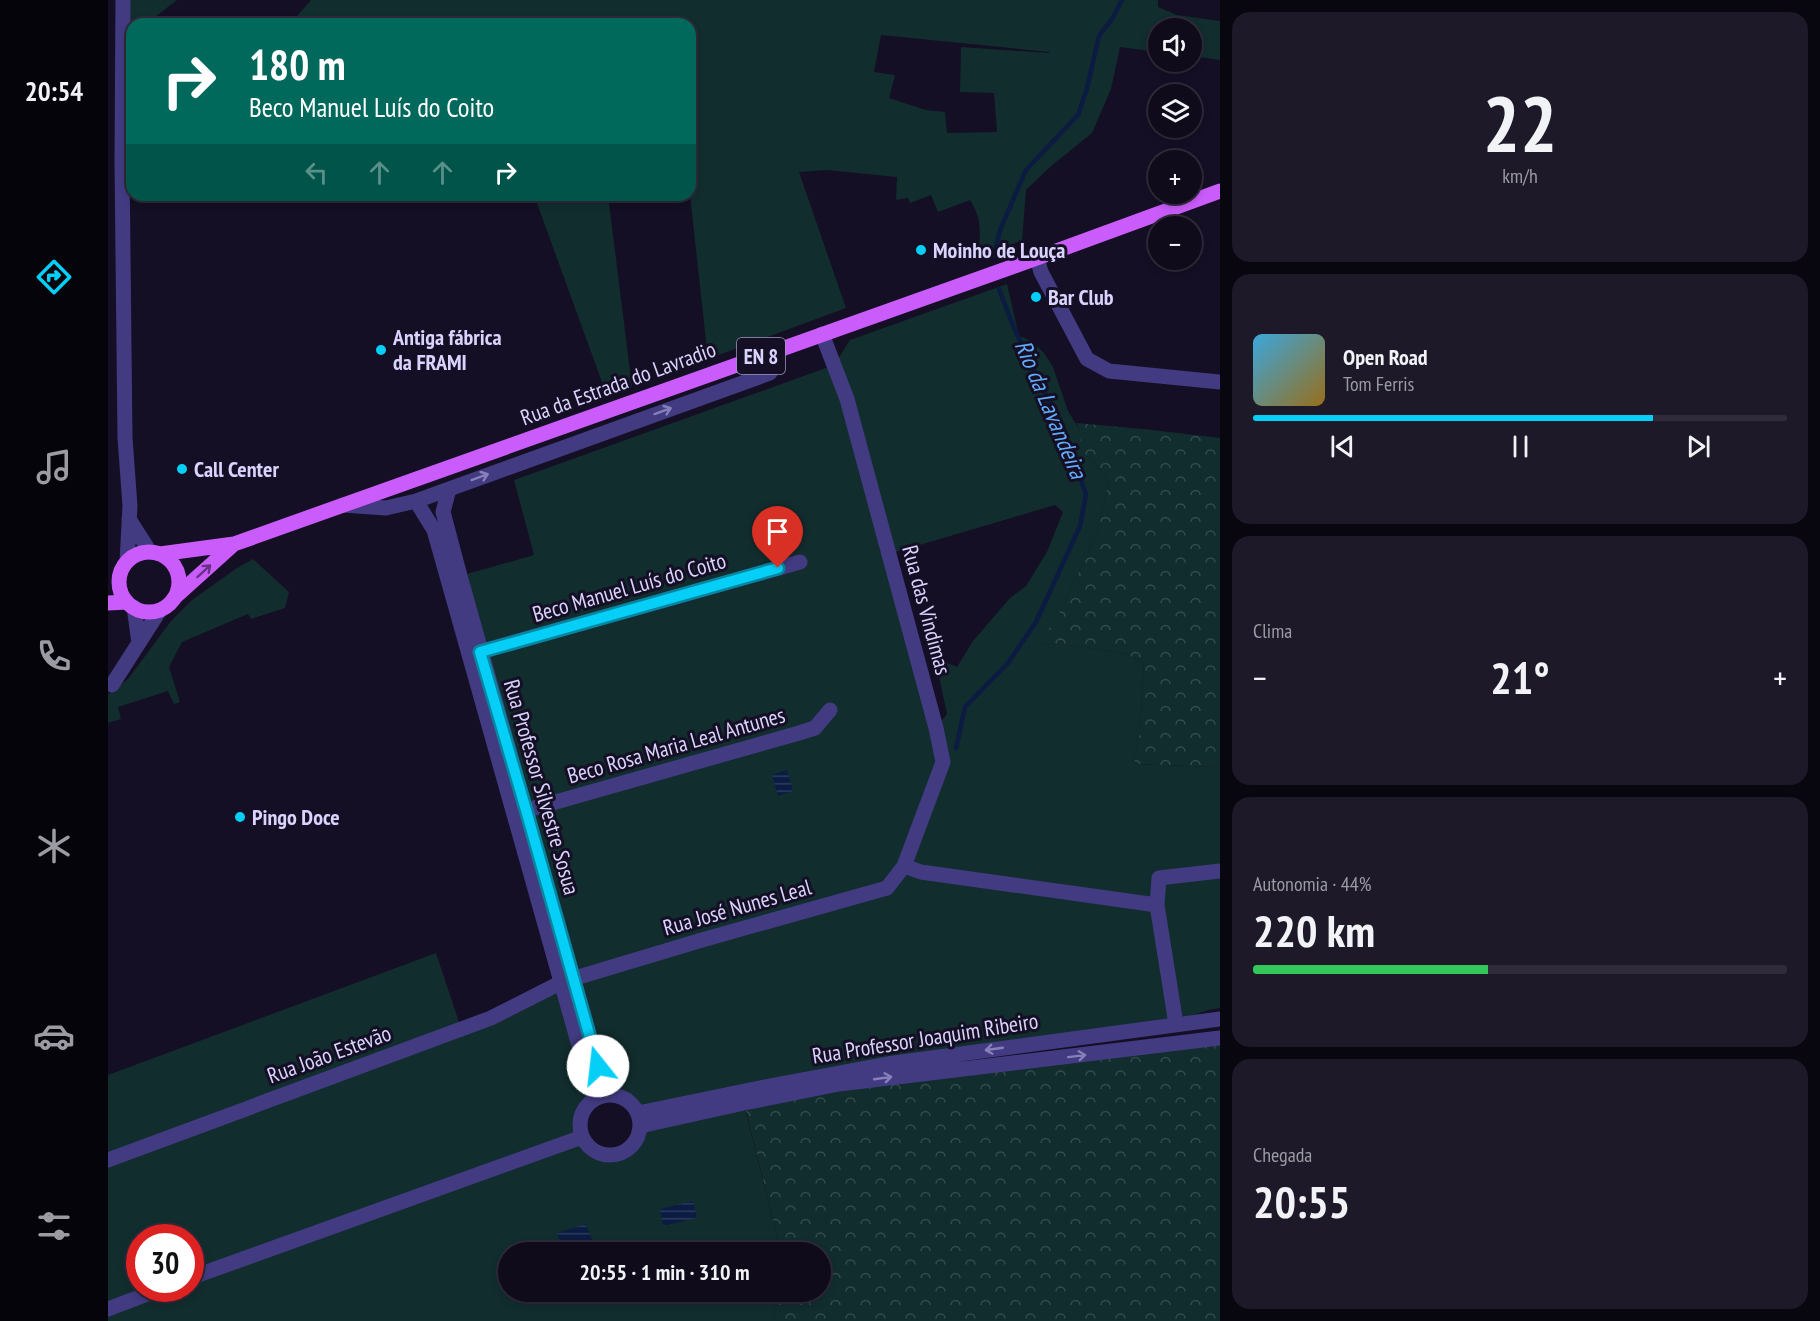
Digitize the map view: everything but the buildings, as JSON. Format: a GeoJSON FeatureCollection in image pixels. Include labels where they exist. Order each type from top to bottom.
{"type":"FeatureCollection","features":[{"type":"Feature","properties":{"kind":"main road","name":"Rua da Estrada do Lavradio"},"geometry":{"type":"LineString","coordinates":[[155,553],[234,543],[1220,191]]}},
{"type":"Feature","properties":{"kind":"main road","name":"Rua da Estrada do Lavradio"},"geometry":{"type":"LineString","coordinates":[[174,598],[234,543]]}},
{"type":"Feature","properties":{"kind":"main road","name":"EN 8"},"geometry":{"type":"LineString","coordinates":[[118,572],[133,556],[155,553]]}},
{"type":"Feature","properties":{"kind":"main road"},"geometry":{"type":"LineString","coordinates":[[155,553],[174,565],[178,573],[178,590],[174,598]]}},
{"type":"Feature","properties":{"kind":"main road"},"geometry":{"type":"LineString","coordinates":[[118,572],[122,594],[131,605],[142,611],[160,610]]}},
{"type":"Feature","properties":{"kind":"main road","name":"EN 8"},"geometry":{"type":"LineString","coordinates":[[160,610],[174,598]]}},
{"type":"Feature","properties":{"kind":"main road"},"geometry":{"type":"LineString","coordinates":[[108,603],[131,605]]}},
{"type":"Feature","properties":{"kind":"street"},"geometry":{"type":"LineString","coordinates":[[118,572],[130,506],[125,438],[123,0]]}},
{"type":"Feature","properties":{"kind":"street"},"geometry":{"type":"LineString","coordinates":[[1037,258],[1041,272],[1087,359],[1109,371],[1220,382]]}},
{"type":"Feature","properties":{"kind":"street","name":"Rua das Vindimas"},"geometry":{"type":"LineString","coordinates":[[822,334],[852,416],[936,728],[943,762],[904,866]]}},
{"type":"Feature","properties":{"kind":"street"},"geometry":{"type":"LineString","coordinates":[[343,505],[386,508],[416,501],[770,373],[779,350]]}},
{"type":"Feature","properties":{"kind":"street","name":"Rua Professor Silvestre Sosua"},"geometry":{"type":"LineString","coordinates":[[449,489],[443,512],[474,653]]}},
{"type":"Feature","properties":{"kind":"street","name":"Rua Professor Silvestre Sosua"},"geometry":{"type":"LineString","coordinates":[[416,501],[434,530],[474,653],[567,981],[594,1099]]}},
{"type":"Feature","properties":{"kind":"street"},"geometry":{"type":"LineString","coordinates":[[129,519],[155,553]]}},
{"type":"Feature","properties":{"kind":"street","name":"Beco Manuel Luís do Coito"},"geometry":{"type":"LineString","coordinates":[[474,653],[800,562]]}},
{"type":"Feature","properties":{"kind":"street"},"geometry":{"type":"LineString","coordinates":[[131,605],[139,643]]}},
{"type":"Feature","properties":{"kind":"street"},"geometry":{"type":"LineString","coordinates":[[112,686],[160,610]]}},
{"type":"Feature","properties":{"kind":"street","name":"Beco Rosa Maria Leal Antunes"},"geometry":{"type":"LineString","coordinates":[[520,812],[815,728],[830,710]]}},
{"type":"Feature","properties":{"kind":"street"},"geometry":{"type":"LineString","coordinates":[[904,866],[921,872],[1157,905]]}},
{"type":"Feature","properties":{"kind":"street","name":"Rua José Nunes Leal"},"geometry":{"type":"LineString","coordinates":[[567,981],[887,888],[904,866]]}},
{"type":"Feature","properties":{"kind":"street"},"geometry":{"type":"LineString","coordinates":[[1176,1024],[1157,905],[1159,878],[1220,871]]}},
{"type":"Feature","properties":{"kind":"street","name":"Rua Professor Silvestre Sosua"},"geometry":{"type":"LineString","coordinates":[[567,981],[610,1095]]}},
{"type":"Feature","properties":{"kind":"street","name":"Rua João Estevão"},"geometry":{"type":"LineString","coordinates":[[108,1160],[490,1018],[567,981]]}},
{"type":"Feature","properties":{"kind":"street","name":"Rua Professor Joaquim Ribeiro"},"geometry":{"type":"LineString","coordinates":[[639,1119],[780,1084],[894,1063],[1220,1019]]}},
{"type":"Feature","properties":{"kind":"street","name":"Rua Professor Joaquim Ribeiro"},"geometry":{"type":"LineString","coordinates":[[639,1119],[744,1103],[839,1084],[1220,1038]]}},
{"type":"Feature","properties":{"kind":"street"},"geometry":{"type":"LineString","coordinates":[[610,1095],[621,1097],[629,1102],[639,1119],[638,1138],[633,1146],[623,1153],[605,1155],[595,1152],[587,1145],[580,1127],[585,1107],[594,1099],[610,1095]]}},
{"type":"Feature","properties":{"kind":"street"},"geometry":{"type":"LineString","coordinates":[[204,1273],[582,1137]]}},
{"type":"Feature","properties":{"kind":"street"},"geometry":{"type":"LineString","coordinates":[[108,1309],[126,1302]]}},
{"type":"Feature","properties":{"kind":"green space"},"geometry":{"type":"Polygon","coordinates":[[[124,0],[177,0],[154,18],[126,18],[126,70],[122,68],[124,0]]]}},
{"type":"Feature","properties":{"kind":"green space"},"geometry":{"type":"Polygon","coordinates":[[[311,0],[1158,0],[1158,7],[1177,15],[1198,18],[1148,18],[1148,51],[1120,47],[1111,89],[1092,133],[1026,190],[1022,240],[978,258],[979,221],[970,200],[938,212],[931,195],[910,203],[908,198],[896,200],[897,177],[827,170],[799,172],[846,308],[708,359],[691,201],[696,201],[696,18],[295,18],[311,0]],[[881,35],[874,72],[895,75],[889,98],[926,110],[945,112],[947,133],[997,132],[994,93],[960,92],[961,47],[1049,53],[881,35]]]}},
{"type":"Feature","properties":{"kind":"green space"},"geometry":{"type":"Polygon","coordinates":[[[1202,18],[1220,21],[1220,60],[1202,58],[1202,18]]]}},
{"type":"Feature","properties":{"kind":"green space"},"geometry":{"type":"Polygon","coordinates":[[[536,201],[609,201],[632,387],[607,396],[536,201]]]}},
{"type":"Feature","properties":{"kind":"green space"},"geometry":{"type":"Polygon","coordinates":[[[1007,284],[1019,336],[1032,341],[1053,367],[1068,411],[1080,431],[1080,451],[1092,460],[1109,481],[1097,531],[1086,558],[1063,607],[1041,643],[1126,654],[1144,663],[1140,730],[1134,764],[1220,767],[1220,1008],[1156,1027],[741,1093],[778,1242],[498,1242],[498,1302],[775,1302],[774,1321],[108,1321],[108,1075],[436,953],[461,1028],[562,982],[589,1103],[581,1119],[582,1137],[589,1147],[603,1154],[621,1152],[631,1146],[640,1126],[638,1116],[623,1098],[610,1095],[460,576],[534,555],[514,480],[834,365],[850,340],[1007,284]],[[1055,505],[889,554],[936,728],[947,714],[935,658],[957,667],[973,641],[1010,598],[1026,586],[1047,552],[1063,512],[1055,505]]]}},
{"type":"Feature","properties":{"kind":"green space"},"geometry":{"type":"Polygon","coordinates":[[[1076,423],[1220,438],[1220,767],[1134,764],[1140,730],[1144,663],[1126,654],[1040,643],[1063,607],[1086,558],[1097,531],[1109,481],[1092,460],[1080,451],[1080,431],[1076,423]]]}},
{"type":"Feature","properties":{"kind":"green space"},"geometry":{"type":"Polygon","coordinates":[[[253,559],[289,592],[285,608],[251,619],[248,614],[182,642],[169,667],[180,702],[174,704],[168,691],[118,707],[121,719],[108,723],[108,694],[128,679],[171,621],[192,600],[253,559]]]}},
{"type":"Feature","properties":{"kind":"green space"},"geometry":{"type":"Polygon","coordinates":[[[1220,1041],[1220,1321],[774,1321],[775,1302],[831,1302],[831,1242],[779,1242],[744,1103],[1220,1041]]]}},
{"type":"Feature","properties":{"kind":"water"},"geometry":{"type":"Polygon","coordinates":[[[787,770],[793,791],[778,796],[772,775],[787,770]]]}},
{"type":"Feature","properties":{"kind":"water"},"geometry":{"type":"Polygon","coordinates":[[[693,1201],[697,1218],[663,1226],[660,1209],[693,1201]]]}},
{"type":"Feature","properties":{"kind":"water"},"geometry":{"type":"Polygon","coordinates":[[[586,1224],[592,1240],[560,1242],[557,1233],[586,1224]]]}},
{"type":"Feature","properties":{"kind":"waterway","name":"Rio da Lavandeira"},"geometry":{"type":"LineString","coordinates":[[994,256],[1000,230],[1026,170],[1078,115],[1099,36],[1112,19],[1122,0]]}},
{"type":"Feature","properties":{"kind":"waterway","name":"Rio da Lavandeira"},"geometry":{"type":"LineString","coordinates":[[956,748],[965,707],[1008,663],[1036,622],[1080,526],[1086,494],[1061,426],[1014,328],[999,289]]}},
{"type":"Feature","properties":{"kind":"place","name":"Moinho de Louça"},"geometry":{"type":"Point","coordinates":[921,250]}},
{"type":"Feature","properties":{"kind":"place","name":"Bar Club"},"geometry":{"type":"Point","coordinates":[1036,297]}},
{"type":"Feature","properties":{"kind":"place","name":"Antiga fábrica da FRAMI"},"geometry":{"type":"Point","coordinates":[381,350]}},
{"type":"Feature","properties":{"kind":"place","name":"Call Center"},"geometry":{"type":"Point","coordinates":[182,469]}},
{"type":"Feature","properties":{"kind":"place","name":"Pingo Doce"},"geometry":{"type":"Point","coordinates":[240,817]}},
{"type":"Feature","properties":{"kind":"route"},"geometry":{"type":"LineString","coordinates":[[598,1066],[480,652],[778,568]]}}]}
